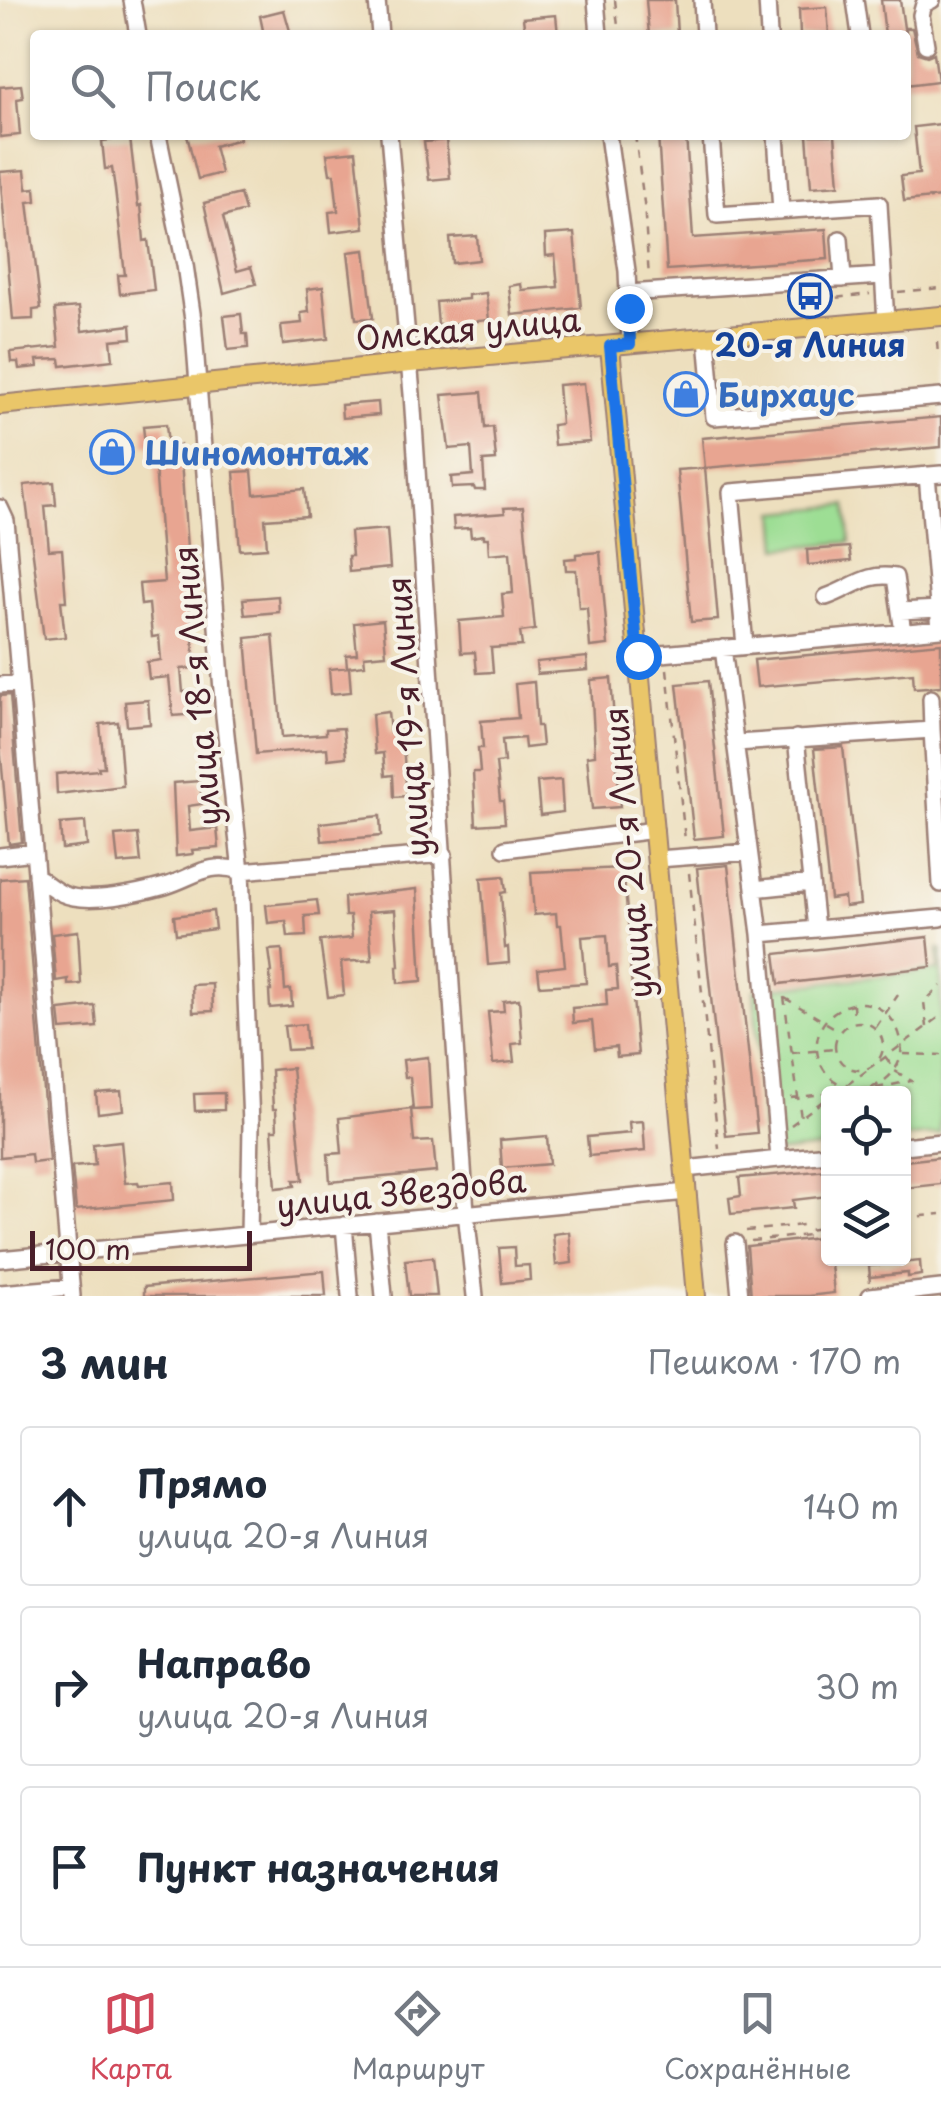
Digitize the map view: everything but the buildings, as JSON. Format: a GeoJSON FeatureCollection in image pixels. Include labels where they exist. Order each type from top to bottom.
{"type":"FeatureCollection","features":[{"type":"Feature","properties":{"kind":"main road","name":"Омская улица"},"geometry":{"type":"LineString","coordinates":[[0,405],[410,363],[941,316]]}},
{"type":"Feature","properties":{"kind":"main road","name":"улица 20-я Линия"},"geometry":{"type":"LineString","coordinates":[[610,346],[696,1296]]}},
{"type":"Feature","properties":{"kind":"street"},"geometry":{"type":"LineString","coordinates":[[132,0],[137,30]]}},
{"type":"Feature","properties":{"kind":"street"},"geometry":{"type":"LineString","coordinates":[[376,0],[379,30]]}},
{"type":"Feature","properties":{"kind":"street"},"geometry":{"type":"LineString","coordinates":[[596,0],[599,30]]}},
{"type":"Feature","properties":{"kind":"street"},"geometry":{"type":"LineString","coordinates":[[702,0],[704,30]]}},
{"type":"Feature","properties":{"kind":"street"},"geometry":{"type":"LineString","coordinates":[[767,0],[769,30]]}},
{"type":"Feature","properties":{"kind":"street"},"geometry":{"type":"LineString","coordinates":[[855,0],[859,30]]}},
{"type":"Feature","properties":{"kind":"street"},"geometry":{"type":"LineString","coordinates":[[926,45],[921,15],[924,4],[932,0]]}},
{"type":"Feature","properties":{"kind":"street","name":"улица 18-я Линия"},"geometry":{"type":"LineString","coordinates":[[159,140],[185,265],[199,384],[224,716],[241,871],[251,1124],[249,1234]]}},
{"type":"Feature","properties":{"kind":"street","name":"улица 19-я Линия"},"geometry":{"type":"LineString","coordinates":[[389,140],[410,363],[466,1212],[475,1296]]}},
{"type":"Feature","properties":{"kind":"street"},"geometry":{"type":"LineString","coordinates":[[609,140],[628,293],[630,344]]}},
{"type":"Feature","properties":{"kind":"street"},"geometry":{"type":"LineString","coordinates":[[711,140],[717,215],[878,204],[886,322]]}},
{"type":"Feature","properties":{"kind":"street"},"geometry":{"type":"LineString","coordinates":[[776,140],[782,210]]}},
{"type":"Feature","properties":{"kind":"street"},"geometry":{"type":"LineString","coordinates":[[840,240],[843,278]]}},
{"type":"Feature","properties":{"kind":"street"},"geometry":{"type":"LineString","coordinates":[[628,293],[843,278],[882,284]]}},
{"type":"Feature","properties":{"kind":"street"},"geometry":{"type":"LineString","coordinates":[[707,338],[714,417],[941,397]]}},
{"type":"Feature","properties":{"kind":"street"},"geometry":{"type":"LineString","coordinates":[[638,656],[941,629],[934,474],[731,492],[745,646]]}},
{"type":"Feature","properties":{"kind":"street"},"geometry":{"type":"LineString","coordinates":[[0,508],[6,521],[72,1291],[0,1293]]}},
{"type":"Feature","properties":{"kind":"street"},"geometry":{"type":"LineString","coordinates":[[826,596],[876,575],[895,577],[903,632]]}},
{"type":"Feature","properties":{"kind":"street"},"geometry":{"type":"LineString","coordinates":[[900,611],[939,609]]}},
{"type":"Feature","properties":{"kind":"street"},"geometry":{"type":"LineString","coordinates":[[724,648],[760,934],[779,1159]]}},
{"type":"Feature","properties":{"kind":"street"},"geometry":{"type":"LineString","coordinates":[[0,685],[20,683]]}},
{"type":"Feature","properties":{"kind":"street"},"geometry":{"type":"LineString","coordinates":[[931,698],[941,884]]}},
{"type":"Feature","properties":{"kind":"street"},"geometry":{"type":"LineString","coordinates":[[736,743],[932,730]]}},
{"type":"Feature","properties":{"kind":"street"},"geometry":{"type":"LineString","coordinates":[[796,738],[816,929]]}},
{"type":"Feature","properties":{"kind":"street"},"geometry":{"type":"LineString","coordinates":[[506,848],[655,830]]}},
{"type":"Feature","properties":{"kind":"street"},"geometry":{"type":"LineString","coordinates":[[0,856],[34,852]]}},
{"type":"Feature","properties":{"kind":"street"},"geometry":{"type":"LineString","coordinates":[[658,860],[750,852]]}},
{"type":"Feature","properties":{"kind":"street"},"geometry":{"type":"LineString","coordinates":[[36,876],[62,894],[82,900],[166,886],[211,868],[241,871],[444,854]]}},
{"type":"Feature","properties":{"kind":"street"},"geometry":{"type":"LineString","coordinates":[[754,889],[812,883]]}},
{"type":"Feature","properties":{"kind":"street"},"geometry":{"type":"LineString","coordinates":[[760,934],[941,918]]}},
{"type":"Feature","properties":{"kind":"street"},"geometry":{"type":"LineString","coordinates":[[911,1145],[941,1142]]}},
{"type":"Feature","properties":{"kind":"street"},"geometry":{"type":"LineString","coordinates":[[685,1169],[821,1155]]}},
{"type":"Feature","properties":{"kind":"street","name":"улица Звездова"},"geometry":{"type":"LineString","coordinates":[[0,1259],[687,1192]]}},
{"type":"Feature","properties":{"kind":"street"},"geometry":{"type":"LineString","coordinates":[[377,1222],[384,1296]]}},
{"type":"Feature","properties":{"kind":"street"},"geometry":{"type":"LineString","coordinates":[[344,1226],[350,1296]]}},
{"type":"Feature","properties":{"kind":"street"},"geometry":{"type":"LineString","coordinates":[[735,1243],[740,1296]]}},
{"type":"Feature","properties":{"kind":"street"},"geometry":{"type":"LineString","coordinates":[[870,1296],[941,1288]]}},
{"type":"Feature","properties":{"kind":"path"},"geometry":{"type":"LineString","coordinates":[[615,0],[618,30]]}},
{"type":"Feature","properties":{"kind":"path"},"geometry":{"type":"LineString","coordinates":[[636,140],[646,236],[646,293]]}},
{"type":"Feature","properties":{"kind":"path"},"geometry":{"type":"LineString","coordinates":[[939,208],[941,228]]}},
{"type":"Feature","properties":{"kind":"path"},"geometry":{"type":"LineString","coordinates":[[788,300],[807,300],[882,284],[941,288]]}},
{"type":"Feature","properties":{"kind":"path"},"geometry":{"type":"LineString","coordinates":[[937,342],[938,355]]}},
{"type":"Feature","properties":{"kind":"path"},"geometry":{"type":"LineString","coordinates":[[665,653],[721,1165]]}},
{"type":"Feature","properties":{"kind":"path"},"geometry":{"type":"LineString","coordinates":[[926,1027],[924,1002],[941,986]]}},
{"type":"Feature","properties":{"kind":"path"},"geometry":{"type":"LineString","coordinates":[[876,1028],[898,995]]}},
{"type":"Feature","properties":{"kind":"path"},"geometry":{"type":"LineString","coordinates":[[801,1118],[784,998],[839,1031]]}},
{"type":"Feature","properties":{"kind":"path"},"geometry":{"type":"LineString","coordinates":[[852,1004],[854,1022]]}},
{"type":"Feature","properties":{"kind":"path"},"geometry":{"type":"LineString","coordinates":[[843,1086],[825,1073],[816,1040],[832,1013],[852,1004],[876,1006],[898,1026],[902,1054],[888,1078],[874,1086]]}},
{"type":"Feature","properties":{"kind":"path"},"geometry":{"type":"LineString","coordinates":[[845,1086],[941,1016]]}},
{"type":"Feature","properties":{"kind":"path"},"geometry":{"type":"LineString","coordinates":[[854,1022],[876,1028],[884,1043],[883,1052],[872,1066],[861,1070],[848,1068],[839,1060],[834,1049],[839,1031],[854,1022]]}},
{"type":"Feature","properties":{"kind":"path"},"geometry":{"type":"LineString","coordinates":[[771,1056],[834,1049]]}},
{"type":"Feature","properties":{"kind":"path"},"geometry":{"type":"LineString","coordinates":[[902,1054],[941,1054]]}},
{"type":"Feature","properties":{"kind":"path"},"geometry":{"type":"LineString","coordinates":[[883,1086],[912,1081],[894,1071],[885,1056]]}},
{"type":"Feature","properties":{"kind":"path"},"geometry":{"type":"LineString","coordinates":[[774,1100],[821,1094]]}},
{"type":"Feature","properties":{"kind":"path"},"geometry":{"type":"LineString","coordinates":[[777,1134],[821,1102]]}},
{"type":"Feature","properties":{"kind":"path"},"geometry":{"type":"LineString","coordinates":[[911,1217],[941,1214]]}},
{"type":"Feature","properties":{"kind":"path"},"geometry":{"type":"LineString","coordinates":[[808,1230],[808,1235],[735,1243],[734,1233],[802,1225],[808,1230],[821,1228]]}},
{"type":"Feature","properties":{"kind":"path"},"geometry":{"type":"LineString","coordinates":[[868,1266],[870,1296]]}},
{"type":"Feature","properties":{"kind":"green space"},"geometry":{"type":"Polygon","coordinates":[[[847,505],[850,542],[779,548],[776,512],[847,505]]]}},
{"type":"Feature","properties":{"kind":"green space"},"geometry":{"type":"Polygon","coordinates":[[[941,949],[940,1134],[911,1137],[911,1086],[821,1086],[821,1148],[765,1154],[754,990],[938,970],[941,949]]]}},
{"type":"Feature","properties":{"kind":"place","name":"20-я Линия"},"geometry":{"type":"Point","coordinates":[810,296]}},
{"type":"Feature","properties":{"kind":"place","name":"Бирхаус"},"geometry":{"type":"Point","coordinates":[686,394]}},
{"type":"Feature","properties":{"kind":"place","name":"Шиномонтаж"},"geometry":{"type":"Point","coordinates":[112,452]}},
{"type":"Feature","properties":{"kind":"route"},"geometry":{"type":"LineString","coordinates":[[629,308],[630,344],[610,346],[638,656]]}}]}
